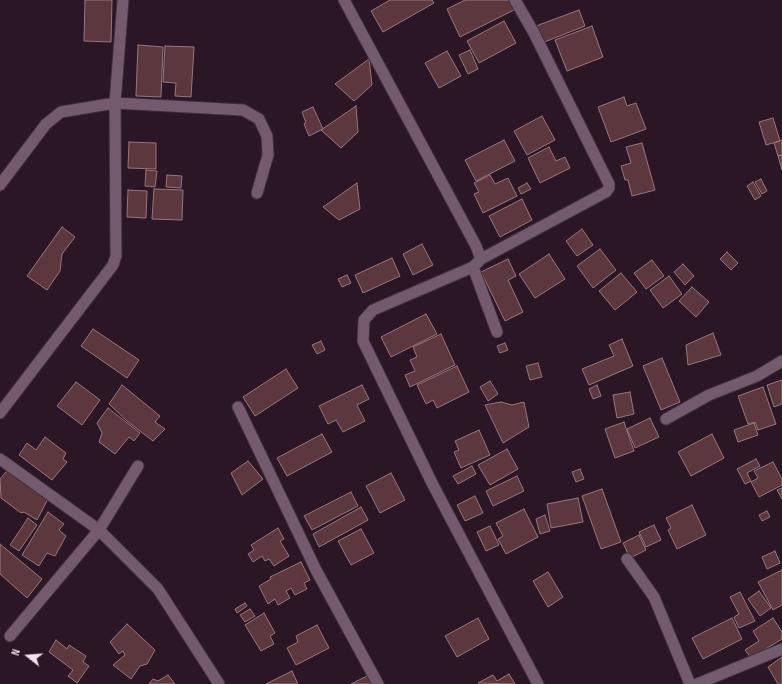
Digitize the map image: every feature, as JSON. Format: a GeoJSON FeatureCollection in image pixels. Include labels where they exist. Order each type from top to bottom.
{"type":"FeatureCollection","features":[{"type":"Feature","properties":{"kind":"street"},"geometry":{"type":"LineString","coordinates":[[0,413],[113,265],[116,256],[114,103],[123,0]]}},
{"type":"Feature","properties":{"kind":"street"},"geometry":{"type":"LineString","coordinates":[[344,0],[476,246],[481,259]]}},
{"type":"Feature","properties":{"kind":"street"},"geometry":{"type":"LineString","coordinates":[[515,0],[534,33],[609,184],[609,188],[606,192],[481,259],[473,267],[373,310],[364,320],[364,341],[433,485],[538,684]]}},
{"type":"Feature","properties":{"kind":"street"},"geometry":{"type":"LineString","coordinates":[[0,185],[46,124],[61,112],[114,103],[243,110],[259,120],[267,136],[268,155],[256,193]]}},
{"type":"Feature","properties":{"kind":"street"},"geometry":{"type":"LineString","coordinates":[[473,267],[497,332]]}},
{"type":"Feature","properties":{"kind":"street"},"geometry":{"type":"LineString","coordinates":[[666,419],[709,395],[757,376],[782,361]]}},
{"type":"Feature","properties":{"kind":"street"},"geometry":{"type":"LineString","coordinates":[[238,407],[316,570],[378,684]]}},
{"type":"Feature","properties":{"kind":"street"},"geometry":{"type":"LineString","coordinates":[[0,459],[99,530],[158,589],[219,684]]}},
{"type":"Feature","properties":{"kind":"street"},"geometry":{"type":"LineString","coordinates":[[10,636],[99,530],[138,466]]}},
{"type":"Feature","properties":{"kind":"street"},"geometry":{"type":"LineString","coordinates":[[627,560],[654,597],[690,684]]}},
{"type":"Feature","properties":{"kind":"street"},"geometry":{"type":"LineString","coordinates":[[697,684],[782,649]]}},
{"type":"Feature","properties":{"kind":"building"},"geometry":{"type":"Polygon","coordinates":[[[85,0],[112,0],[111,42],[84,41],[85,0]]]}},
{"type":"Feature","properties":{"kind":"building"},"geometry":{"type":"Polygon","coordinates":[[[390,0],[432,0],[434,3],[383,32],[371,11],[390,0]]]}},
{"type":"Feature","properties":{"kind":"building"},"geometry":{"type":"Polygon","coordinates":[[[465,0],[509,0],[514,10],[460,37],[447,9],[465,0]]]}},
{"type":"Feature","properties":{"kind":"building"},"geometry":{"type":"Polygon","coordinates":[[[579,10],[585,26],[542,43],[536,26],[579,10]]]}},
{"type":"Feature","properties":{"kind":"building"},"geometry":{"type":"Polygon","coordinates":[[[504,21],[516,43],[479,63],[467,41],[504,21]]]}},
{"type":"Feature","properties":{"kind":"building"},"geometry":{"type":"Polygon","coordinates":[[[592,26],[603,57],[567,71],[555,40],[592,26]]]}},
{"type":"Feature","properties":{"kind":"building"},"geometry":{"type":"Polygon","coordinates":[[[138,45],[163,47],[161,97],[136,96],[138,45]]]}},
{"type":"Feature","properties":{"kind":"building"},"geometry":{"type":"Polygon","coordinates":[[[165,46],[194,47],[191,97],[175,96],[176,83],[163,82],[165,46]]]}},
{"type":"Feature","properties":{"kind":"building"},"geometry":{"type":"Polygon","coordinates":[[[470,50],[478,69],[468,74],[459,55],[470,50]]]}},
{"type":"Feature","properties":{"kind":"building"},"geometry":{"type":"Polygon","coordinates":[[[447,51],[461,76],[439,88],[425,63],[447,51]]]}},
{"type":"Feature","properties":{"kind":"building"},"geometry":{"type":"Polygon","coordinates":[[[369,59],[372,85],[354,101],[335,84],[369,59]]]}},
{"type":"Feature","properties":{"kind":"building"},"geometry":{"type":"Polygon","coordinates":[[[624,97],[627,106],[636,103],[646,129],[611,142],[598,107],[624,97]]]}},
{"type":"Feature","properties":{"kind":"building"},"geometry":{"type":"Polygon","coordinates":[[[356,106],[358,132],[341,148],[321,130],[356,106]]]}},
{"type":"Feature","properties":{"kind":"building"},"geometry":{"type":"Polygon","coordinates":[[[313,107],[323,129],[309,136],[304,124],[306,123],[302,112],[313,107]]]}},
{"type":"Feature","properties":{"kind":"building"},"geometry":{"type":"Polygon","coordinates":[[[542,116],[555,140],[527,155],[514,131],[542,116]]]}},
{"type":"Feature","properties":{"kind":"building"},"geometry":{"type":"Polygon","coordinates":[[[773,118],[780,141],[766,145],[759,122],[773,118]]]}},
{"type":"Feature","properties":{"kind":"building"},"geometry":{"type":"Polygon","coordinates":[[[504,140],[515,161],[476,181],[465,160],[504,140]]]}},
{"type":"Feature","properties":{"kind":"building"},"geometry":{"type":"Polygon","coordinates":[[[782,140],[782,155],[778,156],[774,143],[782,140]]]}},
{"type":"Feature","properties":{"kind":"building"},"geometry":{"type":"Polygon","coordinates":[[[129,142],[156,143],[156,169],[128,168],[129,142]]]}},
{"type":"Feature","properties":{"kind":"building"},"geometry":{"type":"Polygon","coordinates":[[[642,143],[655,190],[632,196],[628,180],[625,180],[621,166],[631,163],[626,147],[642,143]]]}},
{"type":"Feature","properties":{"kind":"building"},"geometry":{"type":"Polygon","coordinates":[[[549,147],[556,161],[565,157],[570,168],[540,183],[528,158],[549,147]]]}},
{"type":"Feature","properties":{"kind":"building"},"geometry":{"type":"Polygon","coordinates":[[[782,155],[782,170],[778,156],[782,155]]]}},
{"type":"Feature","properties":{"kind":"building"},"geometry":{"type":"Polygon","coordinates":[[[146,170],[157,171],[155,187],[145,186],[146,170]]]}},
{"type":"Feature","properties":{"kind":"building"},"geometry":{"type":"Polygon","coordinates":[[[167,175],[182,176],[181,188],[166,187],[167,175]]]}},
{"type":"Feature","properties":{"kind":"building"},"geometry":{"type":"Polygon","coordinates":[[[490,175],[495,184],[508,178],[517,196],[483,213],[474,194],[479,192],[474,183],[490,175]]]}},
{"type":"Feature","properties":{"kind":"building"},"geometry":{"type":"Polygon","coordinates":[[[761,179],[767,191],[762,194],[755,182],[761,179]]]}},
{"type":"Feature","properties":{"kind":"building"},"geometry":{"type":"Polygon","coordinates":[[[753,182],[761,196],[755,200],[747,186],[753,182]]]}},
{"type":"Feature","properties":{"kind":"building"},"geometry":{"type":"Polygon","coordinates":[[[357,183],[360,209],[339,220],[323,207],[357,183]]]}},
{"type":"Feature","properties":{"kind":"building"},"geometry":{"type":"Polygon","coordinates":[[[527,183],[531,189],[521,194],[518,188],[527,183]]]}},
{"type":"Feature","properties":{"kind":"building"},"geometry":{"type":"Polygon","coordinates":[[[154,189],[183,190],[182,220],[152,219],[154,189]]]}},
{"type":"Feature","properties":{"kind":"building"},"geometry":{"type":"Polygon","coordinates":[[[128,190],[147,191],[146,218],[127,217],[128,190]]]}},
{"type":"Feature","properties":{"kind":"building"},"geometry":{"type":"Polygon","coordinates":[[[522,199],[532,220],[500,237],[489,216],[522,199]]]}},
{"type":"Feature","properties":{"kind":"building"},"geometry":{"type":"Polygon","coordinates":[[[62,227],[75,237],[62,254],[60,271],[47,290],[27,276],[62,227]]]}},
{"type":"Feature","properties":{"kind":"building"},"geometry":{"type":"Polygon","coordinates":[[[582,229],[593,245],[577,256],[566,241],[582,229]]]}},
{"type":"Feature","properties":{"kind":"building"},"geometry":{"type":"Polygon","coordinates":[[[422,244],[433,265],[413,275],[403,254],[422,244]]]}},
{"type":"Feature","properties":{"kind":"building"},"geometry":{"type":"Polygon","coordinates":[[[600,249],[616,270],[593,288],[577,266],[600,249]]]}},
{"type":"Feature","properties":{"kind":"building"},"geometry":{"type":"Polygon","coordinates":[[[727,252],[738,263],[731,270],[720,259],[727,252]]]}},
{"type":"Feature","properties":{"kind":"building"},"geometry":{"type":"Polygon","coordinates":[[[549,254],[565,279],[535,298],[519,274],[549,254]]]}},
{"type":"Feature","properties":{"kind":"building"},"geometry":{"type":"Polygon","coordinates":[[[392,258],[400,276],[363,293],[355,275],[392,258]]]}},
{"type":"Feature","properties":{"kind":"building"},"geometry":{"type":"Polygon","coordinates":[[[508,259],[516,276],[508,280],[523,312],[505,321],[481,272],[508,259]]]}},
{"type":"Feature","properties":{"kind":"building"},"geometry":{"type":"Polygon","coordinates":[[[652,260],[664,276],[646,289],[634,273],[652,260]]]}},
{"type":"Feature","properties":{"kind":"building"},"geometry":{"type":"Polygon","coordinates":[[[683,264],[694,276],[685,285],[674,272],[683,264]]]}},
{"type":"Feature","properties":{"kind":"building"},"geometry":{"type":"Polygon","coordinates":[[[621,273],[637,292],[615,310],[599,291],[621,273]]]}},
{"type":"Feature","properties":{"kind":"building"},"geometry":{"type":"Polygon","coordinates":[[[347,275],[351,283],[342,287],[338,279],[347,275]]]}},
{"type":"Feature","properties":{"kind":"building"},"geometry":{"type":"Polygon","coordinates":[[[669,276],[682,294],[663,308],[650,290],[669,276]]]}},
{"type":"Feature","properties":{"kind":"building"},"geometry":{"type":"Polygon","coordinates":[[[692,287],[709,302],[696,317],[679,301],[692,287]]]}},
{"type":"Feature","properties":{"kind":"building"},"geometry":{"type":"Polygon","coordinates":[[[426,314],[437,334],[391,357],[381,337],[426,314]]]}},
{"type":"Feature","properties":{"kind":"building"},"geometry":{"type":"Polygon","coordinates":[[[93,329],[139,360],[127,378],[81,346],[93,329]]]}},
{"type":"Feature","properties":{"kind":"building"},"geometry":{"type":"Polygon","coordinates":[[[713,333],[721,355],[688,365],[686,345],[713,333]]]}},
{"type":"Feature","properties":{"kind":"building"},"geometry":{"type":"Polygon","coordinates":[[[441,334],[455,365],[410,387],[405,375],[415,371],[410,360],[417,357],[413,347],[441,334]]]}},
{"type":"Feature","properties":{"kind":"building"},"geometry":{"type":"Polygon","coordinates":[[[622,339],[633,366],[589,385],[582,369],[614,356],[609,345],[622,339]]]}},
{"type":"Feature","properties":{"kind":"building"},"geometry":{"type":"Polygon","coordinates":[[[321,341],[325,350],[317,354],[312,345],[321,341]]]}},
{"type":"Feature","properties":{"kind":"building"},"geometry":{"type":"Polygon","coordinates":[[[505,343],[508,350],[500,353],[497,346],[505,343]]]}},
{"type":"Feature","properties":{"kind":"building"},"geometry":{"type":"Polygon","coordinates":[[[662,358],[680,402],[661,410],[643,366],[662,358]]]}},
{"type":"Feature","properties":{"kind":"building"},"geometry":{"type":"Polygon","coordinates":[[[538,363],[542,377],[530,380],[526,366],[538,363]]]}},
{"type":"Feature","properties":{"kind":"building"},"geometry":{"type":"Polygon","coordinates":[[[457,366],[469,392],[437,408],[433,400],[426,404],[417,385],[457,366]]]}},
{"type":"Feature","properties":{"kind":"building"},"geometry":{"type":"Polygon","coordinates":[[[286,369],[298,388],[255,416],[243,397],[286,369]]]}},
{"type":"Feature","properties":{"kind":"building"},"geometry":{"type":"Polygon","coordinates":[[[782,380],[782,404],[774,407],[767,385],[782,380]]]}},
{"type":"Feature","properties":{"kind":"building"},"geometry":{"type":"Polygon","coordinates":[[[490,381],[498,394],[488,401],[480,387],[490,381]]]}},
{"type":"Feature","properties":{"kind":"building"},"geometry":{"type":"Polygon","coordinates":[[[76,382],[100,400],[82,425],[57,406],[76,382]]]}},
{"type":"Feature","properties":{"kind":"building"},"geometry":{"type":"Polygon","coordinates":[[[122,385],[160,416],[155,422],[165,429],[153,441],[127,421],[109,404],[122,385]]]}},
{"type":"Feature","properties":{"kind":"building"},"geometry":{"type":"Polygon","coordinates":[[[362,385],[369,399],[357,405],[365,421],[343,432],[336,420],[328,424],[319,406],[362,385]]]}},
{"type":"Feature","properties":{"kind":"building"},"geometry":{"type":"Polygon","coordinates":[[[597,385],[601,396],[593,399],[589,389],[597,385]]]}},
{"type":"Feature","properties":{"kind":"building"},"geometry":{"type":"Polygon","coordinates":[[[763,387],[776,424],[758,430],[755,422],[748,424],[738,396],[763,387]]]}},
{"type":"Feature","properties":{"kind":"building"},"geometry":{"type":"Polygon","coordinates":[[[630,392],[634,414],[617,418],[613,395],[630,392]]]}},
{"type":"Feature","properties":{"kind":"building"},"geometry":{"type":"Polygon","coordinates":[[[501,402],[512,405],[524,402],[529,427],[503,443],[485,405],[501,402]]]}},
{"type":"Feature","properties":{"kind":"building"},"geometry":{"type":"Polygon","coordinates":[[[108,408],[140,433],[134,441],[129,437],[115,454],[99,442],[102,433],[97,423],[108,408]]]}},
{"type":"Feature","properties":{"kind":"building"},"geometry":{"type":"Polygon","coordinates":[[[650,418],[659,437],[635,448],[627,429],[650,418]]]}},
{"type":"Feature","properties":{"kind":"building"},"geometry":{"type":"Polygon","coordinates":[[[624,422],[634,451],[615,458],[605,429],[624,422]]]}},
{"type":"Feature","properties":{"kind":"building"},"geometry":{"type":"Polygon","coordinates":[[[754,423],[758,435],[738,442],[734,430],[754,423]]]}},
{"type":"Feature","properties":{"kind":"building"},"geometry":{"type":"Polygon","coordinates":[[[479,430],[490,455],[461,468],[454,452],[459,450],[455,441],[479,430]]]}},
{"type":"Feature","properties":{"kind":"building"},"geometry":{"type":"Polygon","coordinates":[[[322,434],[332,452],[287,476],[277,458],[322,434]]]}},
{"type":"Feature","properties":{"kind":"building"},"geometry":{"type":"Polygon","coordinates":[[[712,434],[724,458],[691,476],[678,452],[712,434]]]}},
{"type":"Feature","properties":{"kind":"building"},"geometry":{"type":"Polygon","coordinates":[[[45,437],[66,453],[63,459],[67,462],[52,480],[19,455],[27,443],[36,450],[45,437]]]}},
{"type":"Feature","properties":{"kind":"building"},"geometry":{"type":"Polygon","coordinates":[[[507,449],[518,469],[490,485],[478,465],[507,449]]]}},
{"type":"Feature","properties":{"kind":"building"},"geometry":{"type":"Polygon","coordinates":[[[756,459],[760,466],[747,473],[751,481],[745,484],[737,469],[756,459]]]}},
{"type":"Feature","properties":{"kind":"building"},"geometry":{"type":"Polygon","coordinates":[[[248,461],[263,479],[242,495],[231,473],[248,461]]]}},
{"type":"Feature","properties":{"kind":"building"},"geometry":{"type":"Polygon","coordinates":[[[773,462],[782,479],[782,485],[759,497],[751,482],[758,478],[754,471],[773,462]]]}},
{"type":"Feature","properties":{"kind":"building"},"geometry":{"type":"Polygon","coordinates":[[[472,466],[476,474],[458,484],[453,476],[472,466]]]}},
{"type":"Feature","properties":{"kind":"building"},"geometry":{"type":"Polygon","coordinates":[[[580,469],[584,479],[576,482],[572,472],[580,469]]]}},
{"type":"Feature","properties":{"kind":"building"},"geometry":{"type":"Polygon","coordinates":[[[7,471],[48,499],[37,520],[24,512],[21,513],[1,498],[0,479],[7,471]]]}},
{"type":"Feature","properties":{"kind":"building"},"geometry":{"type":"Polygon","coordinates":[[[391,473],[405,500],[380,513],[366,486],[391,473]]]}},
{"type":"Feature","properties":{"kind":"building"},"geometry":{"type":"Polygon","coordinates":[[[517,476],[524,491],[493,506],[486,491],[517,476]]]}},
{"type":"Feature","properties":{"kind":"building"},"geometry":{"type":"Polygon","coordinates":[[[782,488],[782,499],[777,490],[782,488]]]}},
{"type":"Feature","properties":{"kind":"building"},"geometry":{"type":"Polygon","coordinates":[[[602,489],[621,542],[601,549],[582,496],[602,489]]]}},
{"type":"Feature","properties":{"kind":"building"},"geometry":{"type":"Polygon","coordinates":[[[351,492],[358,506],[312,530],[304,516],[351,492]]]}},
{"type":"Feature","properties":{"kind":"building"},"geometry":{"type":"Polygon","coordinates":[[[475,496],[483,513],[465,521],[457,505],[475,496]]]}},
{"type":"Feature","properties":{"kind":"building"},"geometry":{"type":"Polygon","coordinates":[[[578,498],[583,522],[551,528],[547,504],[578,498]]]}},
{"type":"Feature","properties":{"kind":"building"},"geometry":{"type":"Polygon","coordinates":[[[692,505],[706,535],[677,549],[668,530],[671,528],[666,518],[692,505]]]}},
{"type":"Feature","properties":{"kind":"building"},"geometry":{"type":"Polygon","coordinates":[[[361,507],[368,520],[319,547],[313,534],[361,507]]]}},
{"type":"Feature","properties":{"kind":"building"},"geometry":{"type":"Polygon","coordinates":[[[524,509],[538,537],[506,554],[498,539],[503,536],[496,523],[524,509]]]}},
{"type":"Feature","properties":{"kind":"building"},"geometry":{"type":"Polygon","coordinates":[[[767,511],[770,517],[762,521],[759,515],[767,511]]]}},
{"type":"Feature","properties":{"kind":"building"},"geometry":{"type":"Polygon","coordinates":[[[48,512],[64,524],[59,530],[66,536],[55,556],[47,553],[39,566],[22,555],[48,512]]]}},
{"type":"Feature","properties":{"kind":"building"},"geometry":{"type":"Polygon","coordinates":[[[545,515],[550,531],[540,534],[536,519],[545,515]]]}},
{"type":"Feature","properties":{"kind":"building"},"geometry":{"type":"Polygon","coordinates":[[[28,518],[37,525],[19,551],[10,545],[28,518]]]}},
{"type":"Feature","properties":{"kind":"building"},"geometry":{"type":"Polygon","coordinates":[[[654,525],[661,540],[646,547],[639,532],[654,525]]]}},
{"type":"Feature","properties":{"kind":"building"},"geometry":{"type":"Polygon","coordinates":[[[490,526],[499,545],[486,551],[477,532],[490,526]]]}},
{"type":"Feature","properties":{"kind":"building"},"geometry":{"type":"Polygon","coordinates":[[[278,528],[284,539],[280,541],[289,556],[274,566],[269,559],[265,561],[262,556],[253,562],[248,554],[254,550],[251,545],[278,528]]]}},
{"type":"Feature","properties":{"kind":"building"},"geometry":{"type":"Polygon","coordinates":[[[361,529],[374,553],[351,565],[338,541],[361,529]]]}},
{"type":"Feature","properties":{"kind":"building"},"geometry":{"type":"Polygon","coordinates":[[[639,535],[646,550],[630,558],[623,543],[639,535]]]}},
{"type":"Feature","properties":{"kind":"building"},"geometry":{"type":"Polygon","coordinates":[[[0,544],[42,579],[27,598],[0,574],[0,544]]]}},
{"type":"Feature","properties":{"kind":"building"},"geometry":{"type":"Polygon","coordinates":[[[775,551],[780,563],[767,569],[762,557],[775,551]]]}},
{"type":"Feature","properties":{"kind":"building"},"geometry":{"type":"Polygon","coordinates":[[[301,562],[310,580],[304,583],[307,589],[295,595],[291,588],[286,591],[290,598],[278,605],[275,599],[268,604],[259,586],[271,579],[270,577],[301,562]]]}},
{"type":"Feature","properties":{"kind":"building"},"geometry":{"type":"Polygon","coordinates":[[[782,570],[782,605],[773,610],[758,582],[782,570]]]}},
{"type":"Feature","properties":{"kind":"building"},"geometry":{"type":"Polygon","coordinates":[[[548,572],[563,597],[548,607],[533,581],[548,572]]]}},
{"type":"Feature","properties":{"kind":"building"},"geometry":{"type":"Polygon","coordinates":[[[759,591],[771,608],[760,616],[748,599],[759,591]]]}},
{"type":"Feature","properties":{"kind":"building"},"geometry":{"type":"Polygon","coordinates":[[[740,592],[755,621],[739,628],[734,617],[739,614],[730,597],[740,592]]]}},
{"type":"Feature","properties":{"kind":"building"},"geometry":{"type":"Polygon","coordinates":[[[245,603],[247,606],[237,613],[235,609],[245,603]]]}},
{"type":"Feature","properties":{"kind":"building"},"geometry":{"type":"Polygon","coordinates":[[[250,609],[255,616],[245,622],[240,615],[250,609]]]}},
{"type":"Feature","properties":{"kind":"building"},"geometry":{"type":"Polygon","coordinates":[[[264,613],[275,633],[270,636],[274,644],[261,651],[245,625],[264,613]]]}},
{"type":"Feature","properties":{"kind":"building"},"geometry":{"type":"Polygon","coordinates":[[[478,618],[489,639],[457,657],[445,636],[478,618]]]}},
{"type":"Feature","properties":{"kind":"building"},"geometry":{"type":"Polygon","coordinates":[[[732,618],[742,639],[703,659],[692,638],[732,618]]]}},
{"type":"Feature","properties":{"kind":"building"},"geometry":{"type":"Polygon","coordinates":[[[773,618],[782,632],[782,639],[751,658],[745,650],[759,641],[753,631],[773,618]]]}},
{"type":"Feature","properties":{"kind":"building"},"geometry":{"type":"Polygon","coordinates":[[[127,624],[155,650],[147,664],[140,666],[131,679],[113,665],[125,655],[123,651],[119,654],[110,642],[127,624]]]}},
{"type":"Feature","properties":{"kind":"building"},"geometry":{"type":"Polygon","coordinates":[[[317,625],[329,648],[296,665],[287,648],[298,642],[296,636],[317,625]]]}},
{"type":"Feature","properties":{"kind":"building"},"geometry":{"type":"Polygon","coordinates":[[[56,640],[67,649],[69,645],[86,656],[83,662],[89,666],[77,683],[68,676],[73,670],[49,652],[56,640]]]}},
{"type":"Feature","properties":{"kind":"building"},"geometry":{"type":"Polygon","coordinates":[[[782,657],[782,684],[778,684],[768,667],[782,657]]]}},
{"type":"Feature","properties":{"kind":"building"},"geometry":{"type":"Polygon","coordinates":[[[292,671],[298,684],[266,684],[292,671]]]}},
{"type":"Feature","properties":{"kind":"building"},"geometry":{"type":"Polygon","coordinates":[[[509,674],[515,684],[478,683],[493,675],[497,681],[509,674]]]}},
{"type":"Feature","properties":{"kind":"building"},"geometry":{"type":"Polygon","coordinates":[[[168,675],[175,684],[149,684],[153,679],[158,681],[168,675]]]}},
{"type":"Feature","properties":{"kind":"building"},"geometry":{"type":"Polygon","coordinates":[[[369,675],[373,684],[351,684],[369,675]]]}}]}
